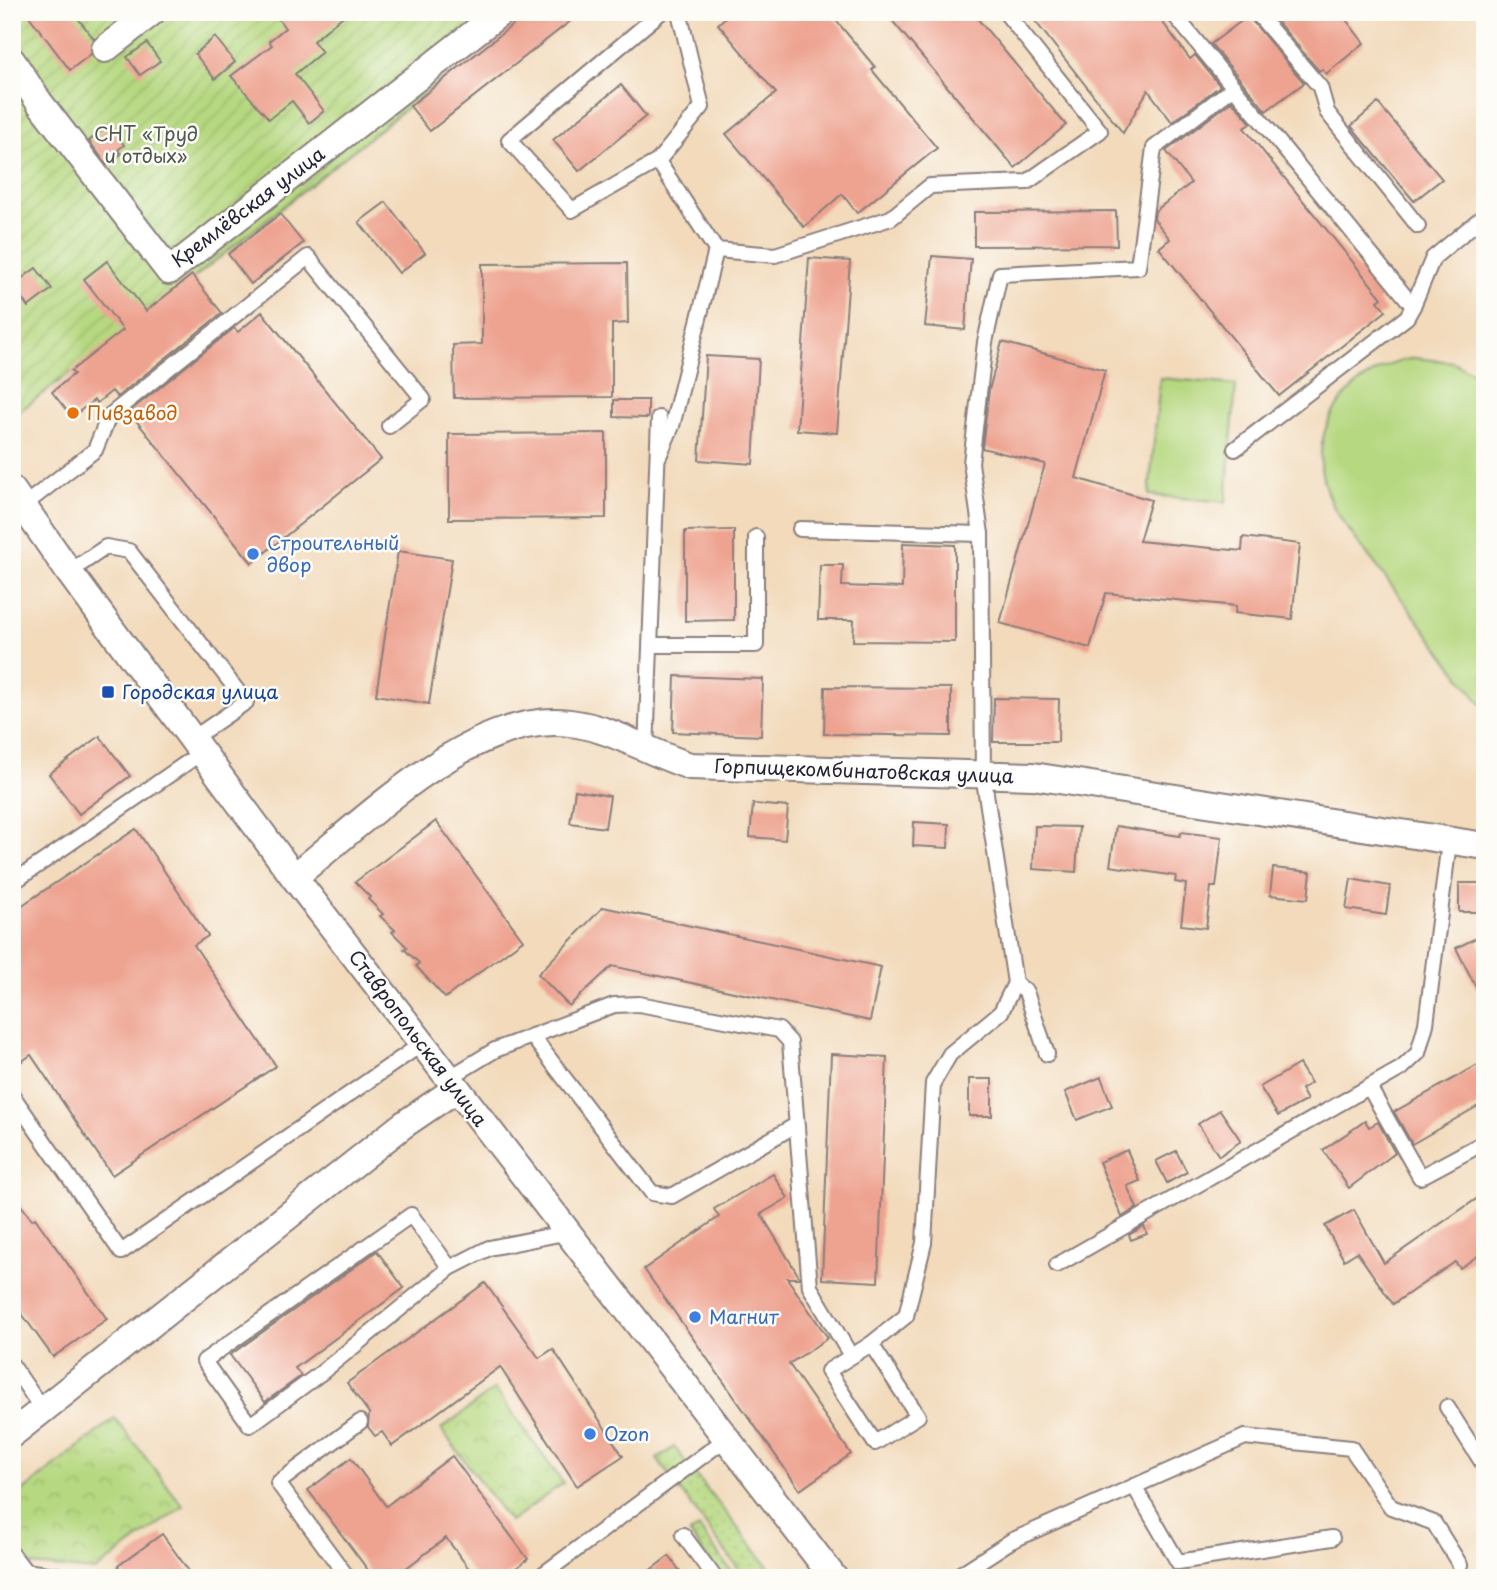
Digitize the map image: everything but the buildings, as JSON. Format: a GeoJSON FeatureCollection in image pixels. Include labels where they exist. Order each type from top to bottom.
{"type":"FeatureCollection","features":[{"type":"Feature","properties":{"kind":"street"},"geometry":{"type":"LineString","coordinates":[[105,49],[152,12]]}},
{"type":"Feature","properties":{"kind":"street","name":"Кремлёвская улица"},"geometry":{"type":"LineString","coordinates":[[12,61],[39,102],[169,271],[501,12]]}},
{"type":"Feature","properties":{"kind":"street","name":"Ставропольская улица"},"geometry":{"type":"LineString","coordinates":[[18,498],[69,572],[295,877],[834,1578]]}},
{"type":"Feature","properties":{"kind":"street","name":"Горпищекомбинатовская улица"},"geometry":{"type":"LineString","coordinates":[[295,877],[441,760],[490,735],[521,725],[570,723],[617,735],[646,750],[690,766],[983,774],[1074,780],[1485,846]]}},
{"type":"Feature","properties":{"kind":"street"},"geometry":{"type":"LineString","coordinates":[[12,1434],[453,1084]]}},
{"type":"Feature","properties":{"kind":"lane"},"geometry":{"type":"LineString","coordinates":[[661,12],[509,140],[572,211],[658,162],[702,107],[679,12]]}},
{"type":"Feature","properties":{"kind":"lane"},"geometry":{"type":"LineString","coordinates":[[716,250],[775,254],[891,218],[930,186],[1027,182],[1100,131],[1005,12]]}},
{"type":"Feature","properties":{"kind":"lane"},"geometry":{"type":"LineString","coordinates":[[1172,12],[1412,306]]}},
{"type":"Feature","properties":{"kind":"lane"},"geometry":{"type":"LineString","coordinates":[[1256,12],[1320,87],[1327,112],[1418,226]]}},
{"type":"Feature","properties":{"kind":"lane"},"geometry":{"type":"LineString","coordinates":[[871,1343],[918,1416],[875,1443],[828,1371],[906,1316],[924,1243],[933,1083],[950,1054],[1001,1012],[1015,983],[983,774],[981,534],[971,463],[985,342],[1000,274],[1138,267],[1153,148],[1233,88]]}},
{"type":"Feature","properties":{"kind":"lane"},"geometry":{"type":"LineString","coordinates":[[658,162],[716,250],[672,426],[659,456]]}},
{"type":"Feature","properties":{"kind":"lane"},"geometry":{"type":"LineString","coordinates":[[1235,449],[1407,317],[1433,258],[1485,215]]}},
{"type":"Feature","properties":{"kind":"lane"},"geometry":{"type":"LineString","coordinates":[[18,498],[95,450],[109,416],[308,257],[423,399],[389,426]]}},
{"type":"Feature","properties":{"kind":"lane"},"geometry":{"type":"LineString","coordinates":[[646,750],[659,418]]}},
{"type":"Feature","properties":{"kind":"lane"},"geometry":{"type":"LineString","coordinates":[[800,529],[981,534]]}},
{"type":"Feature","properties":{"kind":"lane"},"geometry":{"type":"LineString","coordinates":[[651,645],[757,645],[756,537]]}},
{"type":"Feature","properties":{"kind":"lane"},"geometry":{"type":"LineString","coordinates":[[12,883],[197,746],[246,702],[129,551],[106,547],[69,572]]}},
{"type":"Feature","properties":{"kind":"lane"},"geometry":{"type":"LineString","coordinates":[[1057,1265],[1402,1068],[1418,1053],[1424,1037],[1449,842]]}},
{"type":"Feature","properties":{"kind":"lane"},"geometry":{"type":"LineString","coordinates":[[1015,983],[1026,992],[1047,1054]]}},
{"type":"Feature","properties":{"kind":"lane"},"geometry":{"type":"LineString","coordinates":[[453,1084],[495,1050],[614,1005],[639,1003],[779,1030],[790,1042],[810,1287],[851,1356]]}},
{"type":"Feature","properties":{"kind":"lane"},"geometry":{"type":"LineString","coordinates":[[532,1036],[652,1193],[671,1196],[796,1125]]}},
{"type":"Feature","properties":{"kind":"lane"},"geometry":{"type":"LineString","coordinates":[[12,1095],[121,1252],[422,1043]]}},
{"type":"Feature","properties":{"kind":"lane"},"geometry":{"type":"LineString","coordinates":[[1369,1087],[1420,1177],[1485,1142]]}},
{"type":"Feature","properties":{"kind":"lane"},"geometry":{"type":"LineString","coordinates":[[450,1268],[411,1215],[204,1361],[250,1425],[321,1373],[450,1268],[489,1248],[569,1232]]}},
{"type":"Feature","properties":{"kind":"lane"},"geometry":{"type":"LineString","coordinates":[[12,1366],[42,1409]]}},
{"type":"Feature","properties":{"kind":"lane"},"geometry":{"type":"LineString","coordinates":[[1447,1408],[1485,1467]]}},
{"type":"Feature","properties":{"kind":"lane"},"geometry":{"type":"LineString","coordinates":[[348,1578],[278,1483],[360,1422]]}},
{"type":"Feature","properties":{"kind":"lane"},"geometry":{"type":"LineString","coordinates":[[954,1578],[1011,1541],[1245,1437],[1351,1448],[1391,1507],[1434,1523],[1460,1565]]}},
{"type":"Feature","properties":{"kind":"lane"},"geometry":{"type":"LineString","coordinates":[[538,1578],[727,1438]]}},
{"type":"Feature","properties":{"kind":"lane"},"geometry":{"type":"LineString","coordinates":[[1134,1486],[1178,1562],[1332,1538]]}},
{"type":"Feature","properties":{"kind":"lane"},"geometry":{"type":"LineString","coordinates":[[683,1535],[715,1578]]}},
{"type":"Feature","properties":{"kind":"lane"},"geometry":{"type":"LineString","coordinates":[[12,1554],[25,1571],[75,1578]]}},
{"type":"Feature","properties":{"kind":"green space","name":"СНТ «Труд и отдых»"},"geometry":{"type":"Polygon","coordinates":[[[12,12],[526,12],[164,302],[12,417],[12,12]]]}},
{"type":"Feature","properties":{"kind":"green space"},"geometry":{"type":"Polygon","coordinates":[[[1414,358],[1453,362],[1485,380],[1485,709],[1343,522],[1332,504],[1323,479],[1321,454],[1325,431],[1334,410],[1349,392],[1367,377],[1389,365],[1414,358]]]}},
{"type":"Feature","properties":{"kind":"green space"},"geometry":{"type":"Polygon","coordinates":[[[1160,378],[1236,385],[1226,502],[1149,495],[1160,378]]]}},
{"type":"Feature","properties":{"kind":"green space"},"geometry":{"type":"Polygon","coordinates":[[[495,1389],[563,1483],[510,1522],[441,1429],[495,1389]]]}},
{"type":"Feature","properties":{"kind":"green space"},"geometry":{"type":"Polygon","coordinates":[[[115,1418],[183,1506],[95,1571],[30,1565],[12,1541],[12,1500],[115,1418]]]}},
{"type":"Feature","properties":{"kind":"green space"},"geometry":{"type":"Polygon","coordinates":[[[674,1447],[777,1578],[745,1578],[657,1459],[674,1447]]]}},
{"type":"Feature","properties":{"kind":"green space"},"geometry":{"type":"Polygon","coordinates":[[[699,1528],[736,1578],[722,1578],[690,1534],[699,1528]]]}},
{"type":"Feature","properties":{"kind":"place","name":"Пивзавод"},"geometry":{"type":"Point","coordinates":[73,413]}},
{"type":"Feature","properties":{"kind":"place","name":"Строительный двор"},"geometry":{"type":"Point","coordinates":[253,554]}},
{"type":"Feature","properties":{"kind":"place","name":"Городская улица"},"geometry":{"type":"Point","coordinates":[108,692]}},
{"type":"Feature","properties":{"kind":"place","name":"Магнит"},"geometry":{"type":"Point","coordinates":[695,1317]}},
{"type":"Feature","properties":{"kind":"place","name":"Ozon"},"geometry":{"type":"Point","coordinates":[590,1434]}}]}
